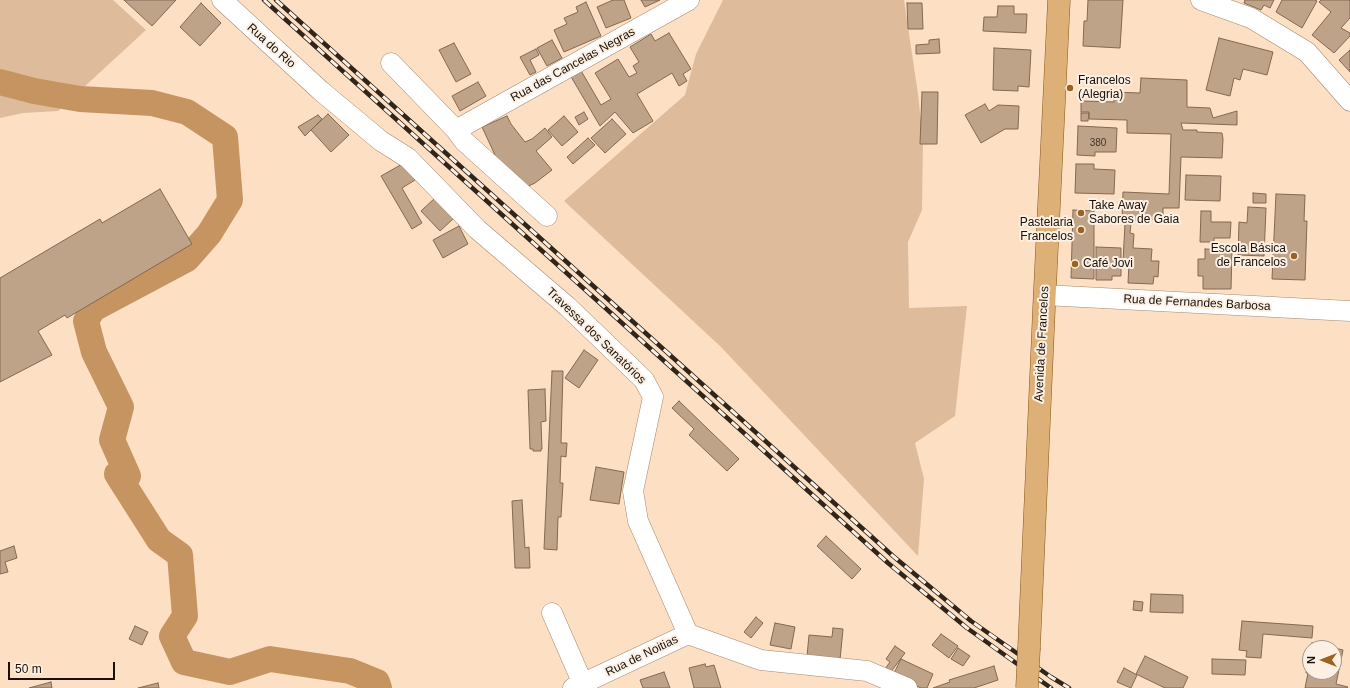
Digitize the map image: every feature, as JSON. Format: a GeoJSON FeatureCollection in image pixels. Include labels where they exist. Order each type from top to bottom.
{"type":"FeatureCollection","features":[{"type":"Feature","properties":{"kind":"main road","name":"Avenida de Francelos"},"geometry":{"type":"LineString","coordinates":[[1027,688],[1044,295],[1059,0]]}},
{"type":"Feature","properties":{"kind":"street","name":"Rua do Rio"},"geometry":{"type":"LineString","coordinates":[[222,0],[321,91]]}},
{"type":"Feature","properties":{"kind":"street","name":"Rua das Cancelas Negras"},"geometry":{"type":"LineString","coordinates":[[456,130],[689,0]]}},
{"type":"Feature","properties":{"kind":"street"},"geometry":{"type":"LineString","coordinates":[[1201,0],[1250,18],[1307,52],[1350,101]]}},
{"type":"Feature","properties":{"kind":"street"},"geometry":{"type":"LineString","coordinates":[[392,63],[456,130],[464,141],[547,216]]}},
{"type":"Feature","properties":{"kind":"street","name":"Travessa dos Sanatórios"},"geometry":{"type":"LineString","coordinates":[[321,91],[381,140],[408,158],[477,229],[568,307],[644,380],[653,397],[633,491],[638,521],[688,634]]}},
{"type":"Feature","properties":{"kind":"street","name":"Rua de Fernandes Barbosa"},"geometry":{"type":"LineString","coordinates":[[1044,295],[1350,311]]}},
{"type":"Feature","properties":{"kind":"street"},"geometry":{"type":"LineString","coordinates":[[552,613],[578,686]]}},
{"type":"Feature","properties":{"kind":"street"},"geometry":{"type":"LineString","coordinates":[[688,634],[761,660],[867,671],[906,688]]}},
{"type":"Feature","properties":{"kind":"street","name":"Rua de Noitias"},"geometry":{"type":"LineString","coordinates":[[578,686],[688,634]]}},
{"type":"Feature","properties":{"kind":"shaded area"},"geometry":{"type":"Polygon","coordinates":[[[0,0],[113,0],[146,30],[58,111],[23,113],[0,118],[0,0]]]}},
{"type":"Feature","properties":{"kind":"shaded area"},"geometry":{"type":"Polygon","coordinates":[[[723,0],[904,0],[918,94],[923,140],[922,210],[908,242],[909,308],[967,306],[955,416],[915,443],[924,479],[918,556],[721,347],[564,201],[685,95],[696,54],[723,0]]]}},
{"type":"Feature","properties":{"kind":"building"},"geometry":{"type":"Polygon","coordinates":[[[124,0],[176,0],[152,26],[124,0]]]}},
{"type":"Feature","properties":{"kind":"building"},"geometry":{"type":"Polygon","coordinates":[[[613,0],[624,0],[631,18],[606,28],[597,7],[613,0]]]}},
{"type":"Feature","properties":{"kind":"building"},"geometry":{"type":"Polygon","coordinates":[[[641,0],[660,0],[645,7],[641,0]]]}},
{"type":"Feature","properties":{"kind":"building"},"geometry":{"type":"Polygon","coordinates":[[[1088,0],[1123,0],[1120,48],[1083,46],[1084,21],[1087,21],[1088,0]]]}},
{"type":"Feature","properties":{"kind":"building"},"geometry":{"type":"Polygon","coordinates":[[[1245,0],[1274,0],[1270,8],[1264,5],[1261,10],[1244,3],[1245,0]]]}},
{"type":"Feature","properties":{"kind":"building"},"geometry":{"type":"Polygon","coordinates":[[[1282,0],[1317,1],[1302,28],[1276,12],[1282,0]]]}},
{"type":"Feature","properties":{"kind":"building"},"geometry":{"type":"Polygon","coordinates":[[[1321,0],[1350,1],[1350,18],[1341,28],[1350,33],[1350,36],[1334,53],[1312,35],[1331,12],[1319,2],[1321,0]]]}},
{"type":"Feature","properties":{"kind":"building"},"geometry":{"type":"Polygon","coordinates":[[[586,2],[601,36],[564,52],[554,30],[567,24],[564,18],[578,12],[576,7],[586,2]]]}},
{"type":"Feature","properties":{"kind":"building"},"geometry":{"type":"Polygon","coordinates":[[[201,3],[221,23],[200,46],[180,27],[201,3]]]}},
{"type":"Feature","properties":{"kind":"building"},"geometry":{"type":"Polygon","coordinates":[[[907,3],[922,3],[923,29],[908,29],[907,3]]]}},
{"type":"Feature","properties":{"kind":"building"},"geometry":{"type":"Polygon","coordinates":[[[998,6],[1014,6],[1014,14],[1027,14],[1026,33],[983,31],[984,17],[997,17],[998,6]]]}},
{"type":"Feature","properties":{"kind":"building"},"geometry":{"type":"Polygon","coordinates":[[[669,33],[691,69],[683,74],[687,81],[679,86],[672,73],[637,94],[653,121],[633,133],[615,112],[600,126],[570,75],[580,69],[601,105],[611,99],[595,73],[618,59],[629,77],[637,73],[633,66],[639,62],[630,47],[651,34],[655,41],[669,33]]]}},
{"type":"Feature","properties":{"kind":"building"},"geometry":{"type":"Polygon","coordinates":[[[1219,38],[1273,52],[1267,75],[1243,69],[1240,80],[1234,78],[1230,96],[1206,90],[1219,38]]]}},
{"type":"Feature","properties":{"kind":"building"},"geometry":{"type":"Polygon","coordinates":[[[939,39],[940,53],[916,54],[916,45],[929,44],[929,40],[939,39]]]}},
{"type":"Feature","properties":{"kind":"building"},"geometry":{"type":"Polygon","coordinates":[[[552,40],[562,58],[547,66],[537,48],[552,40]]]}},
{"type":"Feature","properties":{"kind":"building"},"geometry":{"type":"Polygon","coordinates":[[[454,43],[471,74],[456,82],[439,50],[454,43]]]}},
{"type":"Feature","properties":{"kind":"building"},"geometry":{"type":"Polygon","coordinates":[[[994,48],[1031,50],[1029,87],[1018,86],[1018,91],[993,90],[994,48]]]}},
{"type":"Feature","properties":{"kind":"building"},"geometry":{"type":"Polygon","coordinates":[[[536,49],[539,55],[530,60],[536,72],[530,75],[520,57],[536,49]]]}},
{"type":"Feature","properties":{"kind":"building"},"geometry":{"type":"Polygon","coordinates":[[[1350,50],[1350,72],[1339,60],[1350,50]]]}},
{"type":"Feature","properties":{"kind":"building"},"geometry":{"type":"Polygon","coordinates":[[[1141,78],[1187,80],[1187,107],[1210,108],[1213,118],[1237,111],[1237,125],[1181,123],[1183,130],[1222,133],[1222,158],[1181,157],[1179,208],[1163,208],[1163,217],[1147,221],[1122,220],[1123,192],[1169,194],[1171,134],[1127,133],[1127,120],[1089,119],[1089,112],[1081,112],[1081,101],[1114,102],[1114,92],[1140,93],[1141,78]]]}},
{"type":"Feature","properties":{"kind":"building"},"geometry":{"type":"Polygon","coordinates":[[[478,82],[486,96],[460,111],[452,96],[478,82]]]}},
{"type":"Feature","properties":{"kind":"building"},"geometry":{"type":"Polygon","coordinates":[[[922,92],[938,92],[937,144],[920,144],[922,92]]]}},
{"type":"Feature","properties":{"kind":"building"},"geometry":{"type":"Polygon","coordinates":[[[985,104],[989,111],[998,105],[1019,106],[1018,129],[1005,129],[981,143],[965,115],[985,104]]]}},
{"type":"Feature","properties":{"kind":"building"},"geometry":{"type":"Polygon","coordinates":[[[584,112],[588,119],[579,125],[575,117],[584,112]]]}},
{"type":"Feature","properties":{"kind":"building"},"geometry":{"type":"Polygon","coordinates":[[[1081,113],[1089,113],[1088,121],[1081,121],[1081,113]]]}},
{"type":"Feature","properties":{"kind":"building"},"geometry":{"type":"Polygon","coordinates":[[[328,114],[349,135],[331,152],[311,130],[328,114]]]}},
{"type":"Feature","properties":{"kind":"building"},"geometry":{"type":"Polygon","coordinates":[[[318,115],[322,119],[305,136],[298,127],[318,115]]]}},
{"type":"Feature","properties":{"kind":"building"},"geometry":{"type":"Polygon","coordinates":[[[507,116],[511,124],[525,142],[532,139],[545,128],[552,137],[536,151],[552,170],[535,183],[524,188],[492,157],[495,155],[482,127],[507,116]]]}},
{"type":"Feature","properties":{"kind":"building"},"geometry":{"type":"Polygon","coordinates":[[[564,116],[578,132],[562,146],[548,130],[564,116]]]}},
{"type":"Feature","properties":{"kind":"building"},"geometry":{"type":"Polygon","coordinates":[[[612,119],[626,134],[605,153],[591,138],[612,119]]]}},
{"type":"Feature","properties":{"kind":"building"},"geometry":{"type":"Polygon","coordinates":[[[1078,126],[1117,128],[1116,152],[1095,152],[1095,156],[1077,155],[1078,126]]]}},
{"type":"Feature","properties":{"kind":"building"},"geometry":{"type":"Polygon","coordinates":[[[588,138],[595,145],[573,164],[567,157],[588,138]]]}},
{"type":"Feature","properties":{"kind":"building"},"geometry":{"type":"Polygon","coordinates":[[[404,163],[415,180],[402,188],[422,223],[412,229],[381,176],[404,163]]]}},
{"type":"Feature","properties":{"kind":"building"},"geometry":{"type":"Polygon","coordinates":[[[1076,164],[1094,164],[1094,169],[1115,170],[1114,194],[1075,193],[1076,164]]]}},
{"type":"Feature","properties":{"kind":"building"},"geometry":{"type":"Polygon","coordinates":[[[1186,175],[1221,176],[1220,201],[1185,200],[1186,175]]]}},
{"type":"Feature","properties":{"kind":"building"},"geometry":{"type":"Polygon","coordinates":[[[160,189],[192,244],[67,318],[65,315],[38,331],[52,355],[0,382],[0,278],[100,219],[102,223],[160,189]]]}},
{"type":"Feature","properties":{"kind":"building"},"geometry":{"type":"Polygon","coordinates":[[[1253,193],[1266,194],[1266,203],[1253,203],[1253,193]]]}},
{"type":"Feature","properties":{"kind":"building"},"geometry":{"type":"Polygon","coordinates":[[[1276,194],[1305,195],[1304,221],[1307,221],[1305,280],[1272,279],[1276,194]]]}},
{"type":"Feature","properties":{"kind":"building"},"geometry":{"type":"Polygon","coordinates":[[[435,198],[454,218],[440,231],[421,211],[435,198]]]}},
{"type":"Feature","properties":{"kind":"building"},"geometry":{"type":"Polygon","coordinates":[[[1248,207],[1266,208],[1264,256],[1238,255],[1239,222],[1247,223],[1248,207]]]}},
{"type":"Feature","properties":{"kind":"building"},"geometry":{"type":"Polygon","coordinates":[[[1073,210],[1094,211],[1094,279],[1071,278],[1073,210]]]}},
{"type":"Feature","properties":{"kind":"building"},"geometry":{"type":"Polygon","coordinates":[[[1201,211],[1211,211],[1211,222],[1231,222],[1230,238],[1214,238],[1214,242],[1200,242],[1201,211]]]}},
{"type":"Feature","properties":{"kind":"building"},"geometry":{"type":"Polygon","coordinates":[[[1125,223],[1131,223],[1130,233],[1134,234],[1133,248],[1152,249],[1151,261],[1159,261],[1158,277],[1154,276],[1153,284],[1128,283],[1129,263],[1123,262],[1125,223]]]}},
{"type":"Feature","properties":{"kind":"building"},"geometry":{"type":"Polygon","coordinates":[[[459,226],[468,244],[443,258],[433,240],[459,226]]]}},
{"type":"Feature","properties":{"kind":"building"},"geometry":{"type":"Polygon","coordinates":[[[1096,247],[1121,248],[1121,276],[1112,276],[1112,280],[1096,280],[1096,247]]]}},
{"type":"Feature","properties":{"kind":"building"},"geometry":{"type":"Polygon","coordinates":[[[1205,249],[1232,250],[1231,289],[1203,289],[1203,276],[1198,276],[1198,259],[1205,259],[1205,249]]]}},
{"type":"Feature","properties":{"kind":"building"},"geometry":{"type":"Polygon","coordinates":[[[584,350],[598,360],[579,388],[565,378],[584,350]]]}},
{"type":"Feature","properties":{"kind":"building"},"geometry":{"type":"Polygon","coordinates":[[[552,371],[563,371],[561,443],[567,443],[566,457],[561,456],[560,483],[563,483],[561,517],[558,517],[557,550],[544,549],[552,371]]]}},
{"type":"Feature","properties":{"kind":"building"},"geometry":{"type":"Polygon","coordinates":[[[545,389],[546,421],[541,422],[542,449],[541,451],[533,451],[533,449],[530,449],[528,390],[545,389]]]}},
{"type":"Feature","properties":{"kind":"building"},"geometry":{"type":"Polygon","coordinates":[[[679,401],[739,459],[727,471],[689,435],[694,429],[672,408],[679,401]]]}},
{"type":"Feature","properties":{"kind":"building"},"geometry":{"type":"Polygon","coordinates":[[[596,467],[624,472],[619,504],[590,500],[596,467]]]}},
{"type":"Feature","properties":{"kind":"building"},"geometry":{"type":"Polygon","coordinates":[[[522,500],[525,548],[529,547],[530,568],[515,568],[512,501],[522,500]]]}},
{"type":"Feature","properties":{"kind":"building"},"geometry":{"type":"Polygon","coordinates":[[[826,536],[861,569],[852,579],[817,546],[826,536]]]}},
{"type":"Feature","properties":{"kind":"building"},"geometry":{"type":"Polygon","coordinates":[[[14,546],[17,558],[5,562],[8,572],[0,574],[0,551],[14,546]]]}},
{"type":"Feature","properties":{"kind":"building"},"geometry":{"type":"Polygon","coordinates":[[[1151,594],[1183,595],[1183,613],[1150,612],[1151,594]]]}},
{"type":"Feature","properties":{"kind":"building"},"geometry":{"type":"Polygon","coordinates":[[[1134,601],[1143,602],[1142,611],[1133,610],[1134,601]]]}},
{"type":"Feature","properties":{"kind":"building"},"geometry":{"type":"Polygon","coordinates":[[[756,617],[763,623],[751,638],[744,632],[756,617]]]}},
{"type":"Feature","properties":{"kind":"building"},"geometry":{"type":"Polygon","coordinates":[[[1242,621],[1313,626],[1312,638],[1263,634],[1261,658],[1246,657],[1247,651],[1239,650],[1242,621]]]}},
{"type":"Feature","properties":{"kind":"building"},"geometry":{"type":"Polygon","coordinates":[[[775,623],[795,627],[791,649],[770,645],[775,623]]]}},
{"type":"Feature","properties":{"kind":"building"},"geometry":{"type":"Polygon","coordinates":[[[135,626],[148,632],[142,645],[129,639],[135,626]]]}},
{"type":"Feature","properties":{"kind":"building"},"geometry":{"type":"Polygon","coordinates":[[[833,628],[843,629],[840,660],[807,656],[809,635],[832,637],[833,628]]]}},
{"type":"Feature","properties":{"kind":"building"},"geometry":{"type":"Polygon","coordinates":[[[941,634],[958,646],[949,658],[932,645],[941,634]]]}},
{"type":"Feature","properties":{"kind":"building"},"geometry":{"type":"Polygon","coordinates":[[[895,646],[905,653],[890,673],[885,669],[890,662],[886,659],[895,646]]]}},
{"type":"Feature","properties":{"kind":"building"},"geometry":{"type":"Polygon","coordinates":[[[958,648],[970,656],[963,666],[951,659],[958,648]]]}},
{"type":"Feature","properties":{"kind":"building"},"geometry":{"type":"Polygon","coordinates":[[[1145,656],[1188,677],[1183,688],[1165,688],[1136,674],[1145,656]]]}},
{"type":"Feature","properties":{"kind":"building"},"geometry":{"type":"Polygon","coordinates":[[[901,659],[933,674],[927,688],[921,688],[893,675],[901,659]]]}},
{"type":"Feature","properties":{"kind":"building"},"geometry":{"type":"Polygon","coordinates":[[[1212,659],[1246,660],[1245,675],[1212,674],[1212,659]]]}},
{"type":"Feature","properties":{"kind":"building"},"geometry":{"type":"Polygon","coordinates":[[[705,664],[706,667],[714,665],[721,688],[694,688],[689,668],[705,664]]]}},
{"type":"Feature","properties":{"kind":"building"},"geometry":{"type":"Polygon","coordinates":[[[994,666],[998,680],[974,688],[933,688],[950,682],[949,680],[994,666]]]}},
{"type":"Feature","properties":{"kind":"building"},"geometry":{"type":"Polygon","coordinates":[[[1124,668],[1137,675],[1131,688],[1117,682],[1124,668]]]}},
{"type":"Feature","properties":{"kind":"building"},"geometry":{"type":"Polygon","coordinates":[[[664,672],[670,688],[643,688],[640,680],[664,672]]]}},
{"type":"Feature","properties":{"kind":"building"},"geometry":{"type":"Polygon","coordinates":[[[1307,680],[1337,680],[1336,684],[1348,687],[1347,688],[1305,688],[1307,680]]]}},
{"type":"Feature","properties":{"kind":"building"},"geometry":{"type":"Polygon","coordinates":[[[51,682],[52,688],[29,688],[51,682]]]}},
{"type":"Feature","properties":{"kind":"building"},"geometry":{"type":"Polygon","coordinates":[[[158,683],[159,688],[138,688],[158,683]]]}},
{"type":"Feature","properties":{"kind":"waterway"},"geometry":{"type":"LineString","coordinates":[[0,82],[34,91],[80,99],[152,103],[187,112],[225,137],[230,200],[209,234],[187,259],[93,309],[86,321],[94,352],[121,407],[112,440],[128,476],[117,474],[159,540],[180,555],[185,616],[172,636],[184,662],[230,672],[270,659],[350,671],[377,682],[379,688]]}},
{"type":"Feature","properties":{"kind":"railway"},"geometry":{"type":"LineString","coordinates":[[264,0],[888,563],[967,628],[1051,688]]}},
{"type":"Feature","properties":{"kind":"railway"},"geometry":{"type":"LineString","coordinates":[[276,0],[893,556],[971,621],[1069,688]]}},
{"type":"Feature","properties":{"kind":"place","name":"Francelos (Alegria)"},"geometry":{"type":"Point","coordinates":[1070,88]}},
{"type":"Feature","properties":{"kind":"place","name":"Take Away Sabores de Gaia"},"geometry":{"type":"Point","coordinates":[1081,213]}},
{"type":"Feature","properties":{"kind":"place","name":"Pastelaria Francelos"},"geometry":{"type":"Point","coordinates":[1081,230]}},
{"type":"Feature","properties":{"kind":"place","name":"Escola Básica de Francelos"},"geometry":{"type":"Point","coordinates":[1294,256]}},
{"type":"Feature","properties":{"kind":"place","name":"Café Jovi"},"geometry":{"type":"Point","coordinates":[1075,264]}}]}
